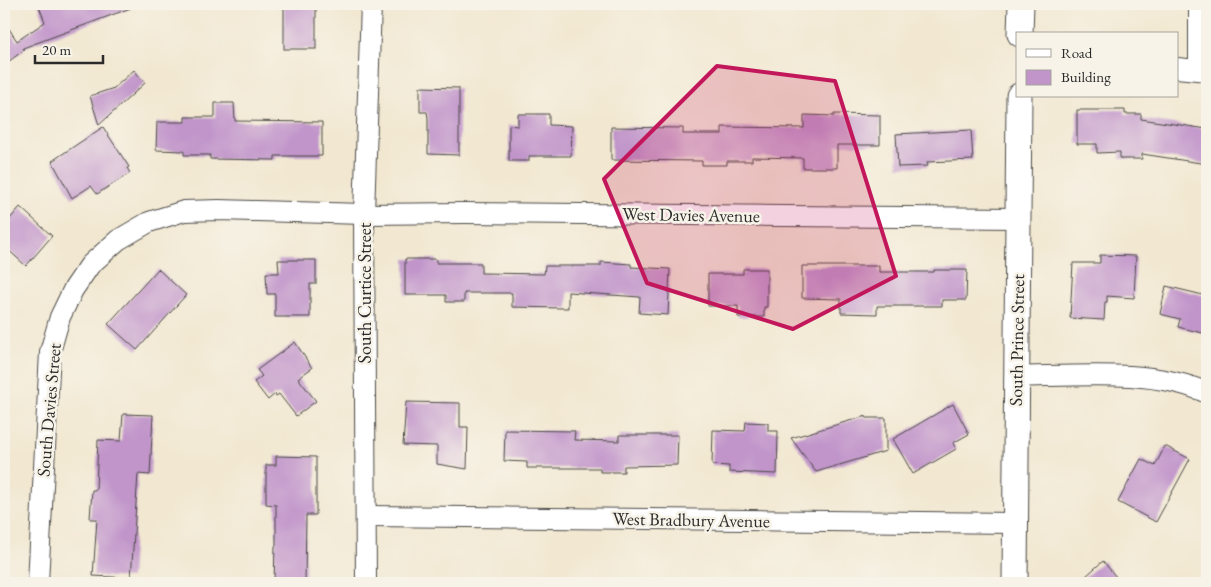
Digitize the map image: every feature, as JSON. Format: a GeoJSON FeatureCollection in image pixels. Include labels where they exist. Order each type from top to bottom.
{"type":"FeatureCollection","features":[{"type":"Feature","properties":{"kind":"street","name":"South Curtice Street"},"geometry":{"type":"LineString","coordinates":[[366,583],[364,214],[371,4]]}},
{"type":"Feature","properties":{"kind":"street"},"geometry":{"type":"LineString","coordinates":[[1020,32],[1021,4]]}},
{"type":"Feature","properties":{"kind":"street"},"geometry":{"type":"LineString","coordinates":[[1178,68],[1203,70],[1199,4]]}},
{"type":"Feature","properties":{"kind":"street","name":"South Prince Street"},"geometry":{"type":"LineString","coordinates":[[1015,583],[1019,98]]}},
{"type":"Feature","properties":{"kind":"street","name":"South Davies Street"},"geometry":{"type":"LineString","coordinates":[[38,583],[50,352],[60,316],[73,290],[90,265],[118,240],[149,222],[184,211],[219,210],[364,214]]}},
{"type":"Feature","properties":{"kind":"street","name":"West Davies Avenue"},"geometry":{"type":"LineString","coordinates":[[364,214],[465,213],[1018,218]]}},
{"type":"Feature","properties":{"kind":"street"},"geometry":{"type":"LineString","coordinates":[[1016,377],[1128,376],[1186,385],[1207,393]]}},
{"type":"Feature","properties":{"kind":"street","name":"West Bradbury Avenue"},"geometry":{"type":"LineString","coordinates":[[367,516],[1016,523]]}},
{"type":"Feature","properties":{"kind":"highlighted area"},"geometry":{"type":"Polygon","coordinates":[[[717,66],[835,81],[896,276],[793,329],[647,283],[604,179],[717,66]]]}},
{"type":"Feature","properties":{"kind":"building"},"geometry":{"type":"Polygon","coordinates":[[[38,4],[136,4],[136,6],[23,48],[24,50],[4,65],[4,21],[17,41],[45,22],[38,4]]]}},
{"type":"Feature","properties":{"kind":"building"},"geometry":{"type":"Polygon","coordinates":[[[284,4],[316,4],[316,49],[284,49],[284,4]]]}},
{"type":"Feature","properties":{"kind":"building"},"geometry":{"type":"Polygon","coordinates":[[[134,70],[145,83],[99,125],[90,96],[114,88],[134,70]]]}},
{"type":"Feature","properties":{"kind":"building"},"geometry":{"type":"Polygon","coordinates":[[[420,87],[459,88],[459,155],[428,154],[428,118],[427,112],[420,112],[420,87]]]}},
{"type":"Feature","properties":{"kind":"building"},"geometry":{"type":"Polygon","coordinates":[[[215,103],[234,103],[235,121],[322,122],[322,156],[275,156],[275,160],[210,159],[210,155],[184,155],[184,151],[156,150],[157,122],[185,122],[185,117],[215,117],[215,103]]]}},
{"type":"Feature","properties":{"kind":"building"},"geometry":{"type":"Polygon","coordinates":[[[1077,110],[1125,110],[1125,114],[1141,114],[1141,119],[1207,129],[1207,164],[1142,154],[1142,159],[1120,159],[1120,152],[1097,153],[1097,144],[1077,144],[1077,110]]]}},
{"type":"Feature","properties":{"kind":"building"},"geometry":{"type":"Polygon","coordinates":[[[518,114],[549,114],[549,125],[572,126],[571,156],[529,156],[529,161],[509,161],[509,125],[518,126],[518,114]]]}},
{"type":"Feature","properties":{"kind":"building"},"geometry":{"type":"Polygon","coordinates":[[[834,114],[880,115],[880,145],[837,145],[837,168],[803,168],[803,158],[752,157],[752,161],[727,161],[727,165],[702,165],[702,161],[611,160],[611,127],[683,128],[683,134],[722,134],[722,127],[804,128],[804,115],[834,116],[834,114]]]}},
{"type":"Feature","properties":{"kind":"building"},"geometry":{"type":"Polygon","coordinates":[[[103,127],[129,167],[127,168],[130,173],[97,194],[91,186],[72,198],[52,161],[103,127]]]}},
{"type":"Feature","properties":{"kind":"building"},"geometry":{"type":"Polygon","coordinates":[[[971,130],[973,160],[927,162],[928,166],[898,167],[896,134],[971,130]]]}},
{"type":"Feature","properties":{"kind":"building"},"geometry":{"type":"Polygon","coordinates":[[[20,207],[52,236],[26,266],[4,246],[4,226],[20,207]]]}},
{"type":"Feature","properties":{"kind":"building"},"geometry":{"type":"Polygon","coordinates":[[[1100,255],[1136,256],[1134,298],[1107,296],[1104,320],[1070,318],[1073,263],[1100,263],[1100,255]]]}},
{"type":"Feature","properties":{"kind":"building"},"geometry":{"type":"Polygon","coordinates":[[[405,259],[436,259],[436,263],[481,263],[481,273],[544,274],[545,266],[601,266],[601,262],[631,264],[631,267],[670,269],[668,315],[639,313],[640,297],[568,292],[568,308],[562,308],[512,307],[512,293],[464,293],[464,302],[446,302],[446,295],[405,295],[405,259]]]}},
{"type":"Feature","properties":{"kind":"building"},"geometry":{"type":"Polygon","coordinates":[[[278,260],[316,260],[316,284],[310,284],[310,317],[275,317],[275,294],[267,294],[266,273],[279,273],[278,260]]]}},
{"type":"Feature","properties":{"kind":"building"},"geometry":{"type":"Polygon","coordinates":[[[802,266],[879,266],[879,272],[967,270],[966,300],[942,300],[942,306],[877,306],[877,314],[841,313],[841,299],[802,298],[802,266]]]}},
{"type":"Feature","properties":{"kind":"building"},"geometry":{"type":"Polygon","coordinates":[[[158,269],[186,295],[137,350],[108,324],[158,269]]]}},
{"type":"Feature","properties":{"kind":"building"},"geometry":{"type":"Polygon","coordinates":[[[743,269],[767,269],[767,307],[764,307],[764,317],[738,317],[738,306],[708,306],[708,274],[743,274],[743,269]]]}},
{"type":"Feature","properties":{"kind":"building"},"geometry":{"type":"Polygon","coordinates":[[[1166,286],[1207,296],[1207,334],[1178,327],[1180,319],[1160,314],[1166,286]]]}},
{"type":"Feature","properties":{"kind":"building"},"geometry":{"type":"Polygon","coordinates":[[[295,342],[312,368],[298,378],[316,401],[296,416],[279,394],[276,396],[275,394],[268,400],[254,382],[262,376],[257,370],[295,342]]]}},
{"type":"Feature","properties":{"kind":"building"},"geometry":{"type":"Polygon","coordinates":[[[406,402],[460,403],[460,427],[468,427],[467,469],[437,464],[437,446],[403,445],[406,402]]]}},
{"type":"Feature","properties":{"kind":"building"},"geometry":{"type":"Polygon","coordinates":[[[953,404],[969,434],[953,443],[956,449],[913,474],[893,439],[953,404]]]}},
{"type":"Feature","properties":{"kind":"building"},"geometry":{"type":"Polygon","coordinates":[[[123,414],[153,415],[150,475],[138,474],[131,578],[93,576],[97,519],[90,519],[92,490],[96,490],[98,440],[121,441],[123,414]]]}},
{"type":"Feature","properties":{"kind":"building"},"geometry":{"type":"Polygon","coordinates":[[[866,416],[866,418],[886,418],[886,451],[816,472],[791,438],[866,416]]]}},
{"type":"Feature","properties":{"kind":"building"},"geometry":{"type":"Polygon","coordinates":[[[746,422],[768,423],[768,431],[778,431],[777,474],[729,472],[729,466],[712,465],[713,430],[745,431],[746,422]]]}},
{"type":"Feature","properties":{"kind":"building"},"geometry":{"type":"Polygon","coordinates":[[[505,430],[575,431],[574,440],[619,441],[619,435],[678,435],[677,465],[624,466],[624,472],[600,472],[600,468],[527,468],[527,462],[504,461],[505,430]]]}},
{"type":"Feature","properties":{"kind":"building"},"geometry":{"type":"Polygon","coordinates":[[[1165,446],[1190,459],[1156,522],[1118,502],[1141,459],[1155,466],[1165,446]]]}},
{"type":"Feature","properties":{"kind":"building"},"geometry":{"type":"Polygon","coordinates":[[[276,456],[316,457],[316,515],[306,515],[305,583],[274,583],[276,505],[266,504],[266,465],[276,465],[276,456]]]}},
{"type":"Feature","properties":{"kind":"building"},"geometry":{"type":"Polygon","coordinates":[[[1103,561],[1121,583],[1078,583],[1103,561]]]}}]}
